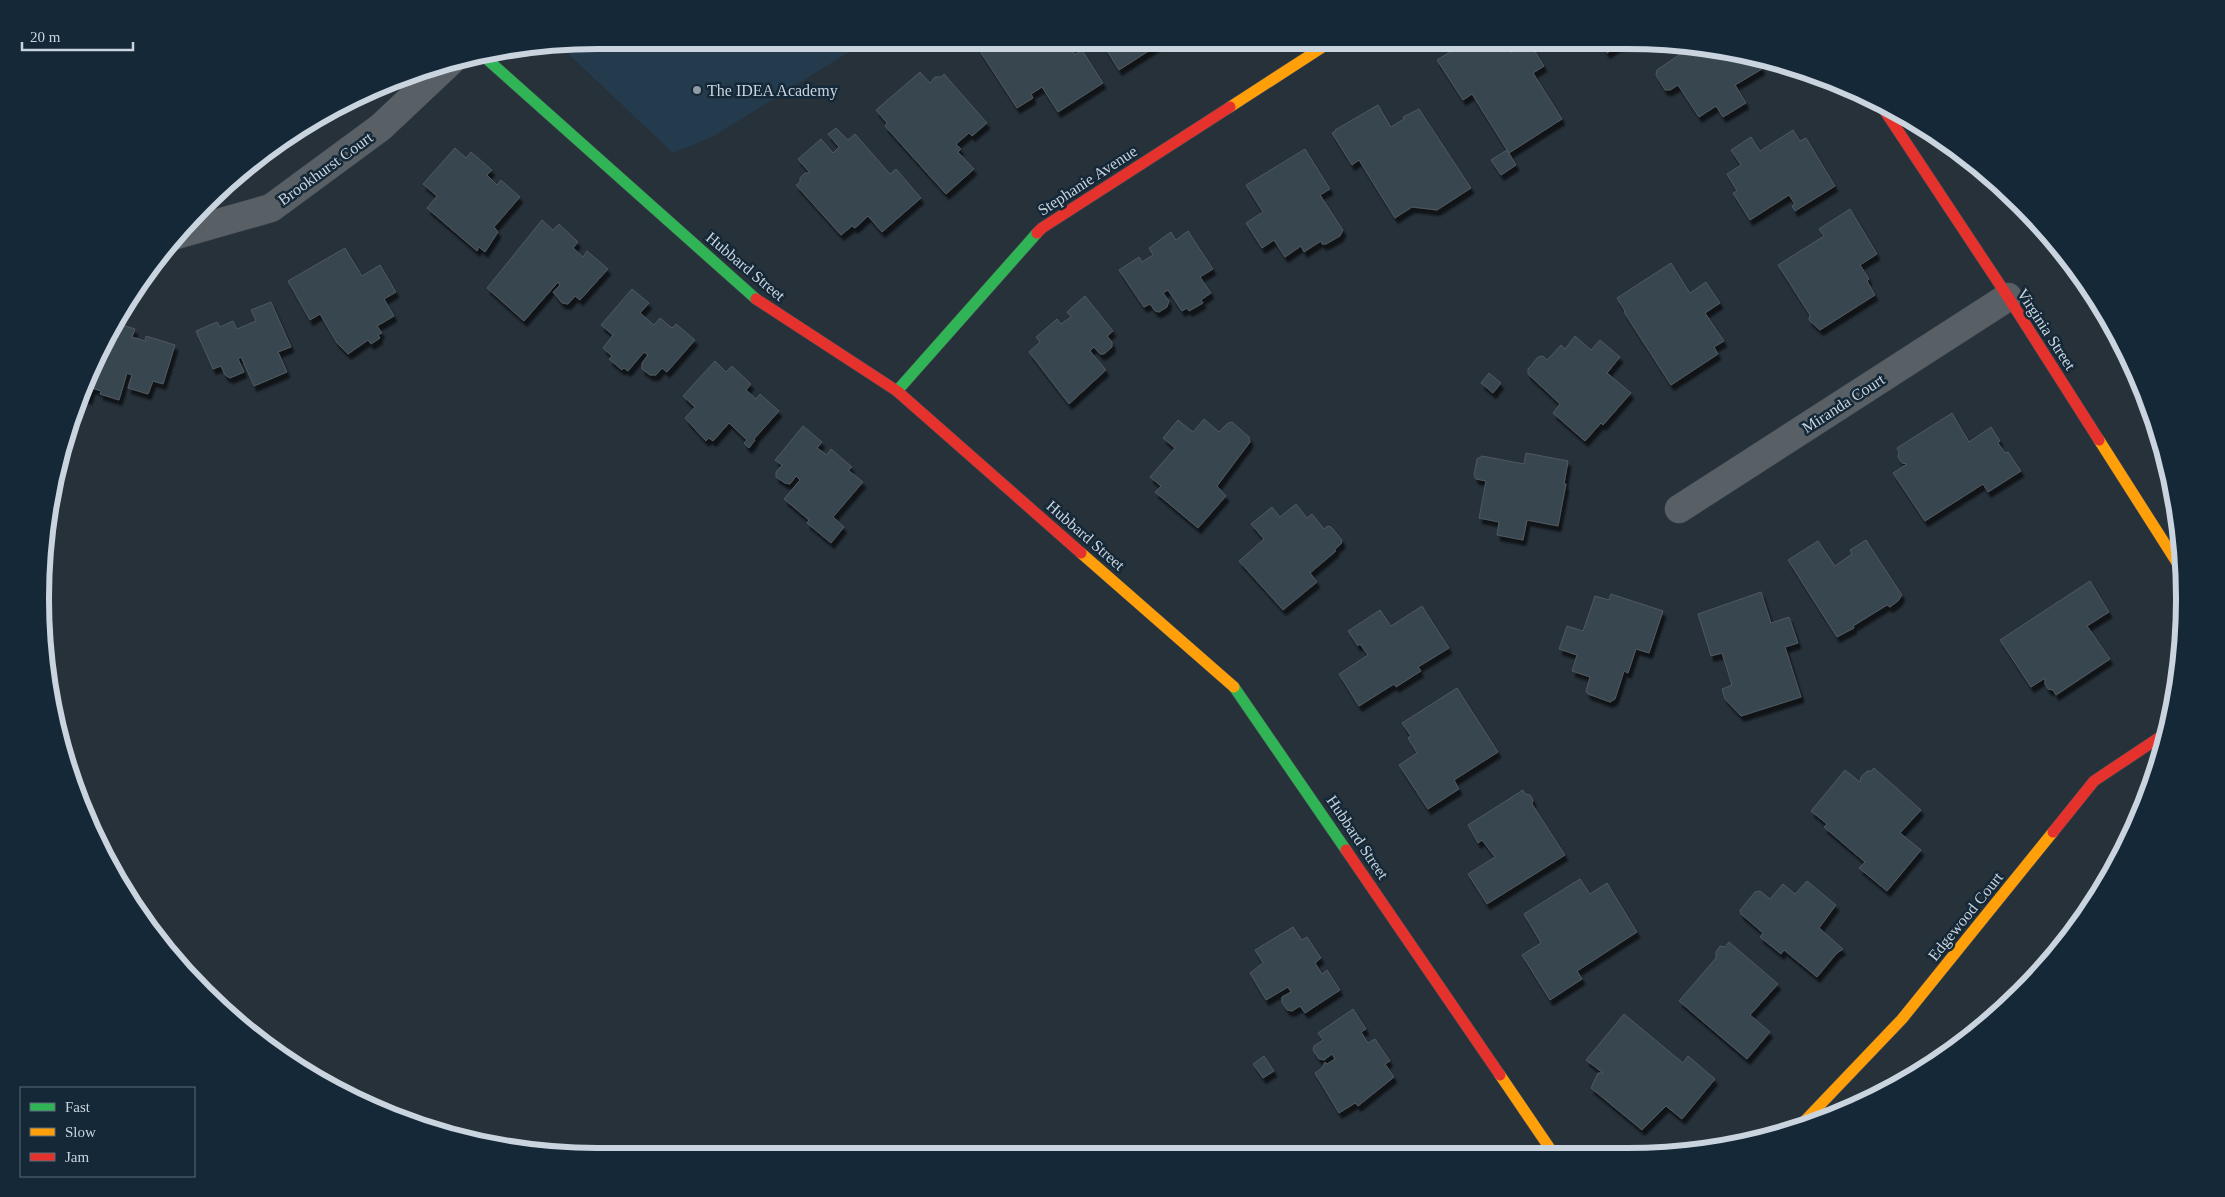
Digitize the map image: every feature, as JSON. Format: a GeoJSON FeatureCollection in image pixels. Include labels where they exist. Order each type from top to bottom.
{"type":"FeatureCollection","features":[{"type":"Feature","properties":{"kind":"street","name":"Stephanie Avenue"},"geometry":{"type":"LineString","coordinates":[[897,391],[1042,228],[1320,49]]}},
{"type":"Feature","properties":{"kind":"street","name":"Hubbard Street"},"geometry":{"type":"LineString","coordinates":[[488,60],[763,305],[897,391],[1238,690],[1551,1148]]}},
{"type":"Feature","properties":{"kind":"street","name":"Brookhurst Court"},"geometry":{"type":"LineString","coordinates":[[190,231],[271,208],[381,127],[439,73]]}},
{"type":"Feature","properties":{"kind":"street","name":"Virginia Street"},"geometry":{"type":"LineString","coordinates":[[1888,115],[2008,297],[2175,557]]}},
{"type":"Feature","properties":{"kind":"street","name":"Miranda Court"},"geometry":{"type":"LineString","coordinates":[[1679,510],[2008,297]]}},
{"type":"Feature","properties":{"kind":"street","name":"Edgewood Court"},"geometry":{"type":"LineString","coordinates":[[1809,1117],[1902,1019],[2094,780],[2159,738]]}},
{"type":"Feature","properties":{"kind":"shaded area","name":"The IDEA Academy"},"geometry":{"type":"Polygon","coordinates":[[[854,49],[714,136],[673,153],[564,50],[854,49]]]}},
{"type":"Feature","properties":{"kind":"building"},"geometry":{"type":"Polygon","coordinates":[[[982,49],[1071,49],[1075,55],[1082,50],[1103,83],[1058,112],[1042,87],[1031,94],[1033,98],[1017,108],[980,51],[982,49]]]}},
{"type":"Feature","properties":{"kind":"building"},"geometry":{"type":"Polygon","coordinates":[[[1106,49],[1152,49],[1119,70],[1106,49]]]}},
{"type":"Feature","properties":{"kind":"building"},"geometry":{"type":"Polygon","coordinates":[[[1455,49],[1509,49],[1511,53],[1518,49],[1533,49],[1544,66],[1533,73],[1562,119],[1509,153],[1472,94],[1463,100],[1437,60],[1455,49]]]}},
{"type":"Feature","properties":{"kind":"building"},"geometry":{"type":"Polygon","coordinates":[[[1605,49],[1613,49],[1607,53],[1605,49]]]}},
{"type":"Feature","properties":{"kind":"building"},"geometry":{"type":"Polygon","coordinates":[[[1684,52],[1734,59],[1759,65],[1762,69],[1735,85],[1746,103],[1723,117],[1716,106],[1699,117],[1678,85],[1670,90],[1665,90],[1656,75],[1657,70],[1684,52]]]}},
{"type":"Feature","properties":{"kind":"building"},"geometry":{"type":"Polygon","coordinates":[[[920,72],[930,83],[935,77],[941,77],[944,74],[987,123],[972,136],[969,133],[956,144],[961,149],[958,152],[974,169],[946,194],[885,126],[887,123],[876,110],[920,72]]]}},
{"type":"Feature","properties":{"kind":"building"},"geometry":{"type":"Polygon","coordinates":[[[1378,105],[1391,127],[1404,119],[1403,117],[1419,109],[1471,188],[1437,210],[1412,207],[1395,218],[1359,160],[1352,165],[1332,133],[1378,105]]]}},
{"type":"Feature","properties":{"kind":"building"},"geometry":{"type":"Polygon","coordinates":[[[836,128],[848,140],[855,134],[890,174],[896,169],[921,198],[882,232],[868,216],[855,228],[852,226],[841,235],[796,185],[805,173],[810,173],[798,159],[821,139],[833,153],[839,147],[828,134],[836,128]]]}},
{"type":"Feature","properties":{"kind":"building"},"geometry":{"type":"Polygon","coordinates":[[[1793,130],[1800,141],[1806,138],[1835,186],[1795,211],[1792,206],[1795,204],[1789,195],[1750,220],[1733,193],[1737,191],[1727,174],[1741,165],[1731,150],[1751,137],[1760,151],[1793,130]]]}},
{"type":"Feature","properties":{"kind":"building"},"geometry":{"type":"Polygon","coordinates":[[[455,148],[466,158],[471,152],[492,170],[487,175],[497,185],[501,180],[520,197],[494,227],[498,232],[485,252],[479,247],[477,251],[427,208],[437,196],[423,184],[455,148]]]}},
{"type":"Feature","properties":{"kind":"building"},"geometry":{"type":"Polygon","coordinates":[[[1305,149],[1330,189],[1320,195],[1343,230],[1340,236],[1326,244],[1322,244],[1321,241],[1304,252],[1301,246],[1285,257],[1274,240],[1262,248],[1246,223],[1263,212],[1246,185],[1305,149]]]}},
{"type":"Feature","properties":{"kind":"building"},"geometry":{"type":"Polygon","coordinates":[[[1507,150],[1516,165],[1501,175],[1491,160],[1507,150]]]}},
{"type":"Feature","properties":{"kind":"building"},"geometry":{"type":"Polygon","coordinates":[[[1850,209],[1877,254],[1860,265],[1869,279],[1867,281],[1875,295],[1820,330],[1809,320],[1810,315],[1778,265],[1824,236],[1819,229],[1850,209]]]}},
{"type":"Feature","properties":{"kind":"building"},"geometry":{"type":"Polygon","coordinates":[[[542,220],[553,230],[559,224],[578,242],[573,248],[583,257],[587,251],[608,269],[580,300],[575,296],[568,304],[562,303],[553,292],[560,285],[558,282],[524,321],[487,288],[542,220]]]}},
{"type":"Feature","properties":{"kind":"building"},"geometry":{"type":"Polygon","coordinates":[[[1188,231],[1213,269],[1200,277],[1211,293],[1201,300],[1203,303],[1189,311],[1187,308],[1182,311],[1168,290],[1163,293],[1169,301],[1167,307],[1159,312],[1155,311],[1150,304],[1144,307],[1119,270],[1139,257],[1142,262],[1153,255],[1149,248],[1171,232],[1176,240],[1188,231]]]}},
{"type":"Feature","properties":{"kind":"building"},"geometry":{"type":"Polygon","coordinates":[[[345,248],[362,276],[380,265],[396,292],[384,299],[394,316],[377,326],[382,333],[378,335],[380,338],[371,344],[368,340],[348,354],[337,343],[320,314],[310,320],[288,281],[345,248]]]}},
{"type":"Feature","properties":{"kind":"building"},"geometry":{"type":"Polygon","coordinates":[[[1671,263],[1690,293],[1706,282],[1720,303],[1705,313],[1724,341],[1714,347],[1718,354],[1671,385],[1617,298],[1671,263]]]}},
{"type":"Feature","properties":{"kind":"building"},"geometry":{"type":"Polygon","coordinates":[[[632,289],[649,303],[640,313],[654,325],[660,318],[672,328],[676,324],[695,340],[667,372],[662,368],[656,375],[650,375],[642,369],[642,363],[648,355],[644,352],[628,371],[624,368],[622,370],[609,359],[612,356],[603,348],[613,335],[601,325],[632,289]]]}},
{"type":"Feature","properties":{"kind":"building"},"geometry":{"type":"Polygon","coordinates":[[[1085,296],[1113,331],[1107,336],[1112,342],[1112,347],[1104,354],[1100,354],[1094,347],[1090,351],[1106,370],[1069,404],[1029,352],[1040,342],[1036,337],[1057,319],[1061,324],[1071,317],[1067,312],[1085,296]]]}},
{"type":"Feature","properties":{"kind":"building"},"geometry":{"type":"Polygon","coordinates":[[[271,302],[291,347],[278,352],[287,372],[254,386],[241,357],[238,359],[244,372],[230,378],[225,375],[221,366],[213,369],[196,331],[217,322],[220,327],[233,321],[237,329],[256,321],[251,310],[271,302]]]}},
{"type":"Feature","properties":{"kind":"building"},"geometry":{"type":"Polygon","coordinates":[[[122,325],[135,329],[132,337],[145,341],[146,336],[175,345],[163,384],[153,381],[148,394],[128,388],[132,375],[127,373],[119,400],[100,394],[101,391],[92,388],[89,399],[87,398],[105,355],[122,325]]]}},
{"type":"Feature","properties":{"kind":"building"},"geometry":{"type":"Polygon","coordinates":[[[1575,336],[1591,350],[1600,340],[1620,357],[1607,373],[1631,393],[1603,425],[1601,423],[1585,441],[1553,413],[1560,404],[1528,374],[1528,369],[1538,357],[1543,356],[1547,360],[1561,345],[1565,349],[1575,336]]]}},
{"type":"Feature","properties":{"kind":"building"},"geometry":{"type":"Polygon","coordinates":[[[715,361],[726,372],[732,366],[751,384],[746,390],[756,399],[760,394],[779,411],[754,439],[749,448],[744,443],[747,440],[729,423],[713,441],[709,438],[706,441],[685,418],[695,407],[683,396],[715,361]]]}},
{"type":"Feature","properties":{"kind":"building"},"geometry":{"type":"Polygon","coordinates":[[[1489,373],[1501,383],[1493,393],[1481,383],[1489,373]]]}},
{"type":"Feature","properties":{"kind":"building"},"geometry":{"type":"Polygon","coordinates":[[[1952,413],[1969,442],[1991,427],[2000,441],[1998,443],[2005,453],[2008,452],[2021,471],[1988,492],[1983,484],[1925,521],[1893,473],[1907,464],[1902,463],[1898,457],[1899,452],[1897,448],[1952,413]]]}},
{"type":"Feature","properties":{"kind":"building"},"geometry":{"type":"Polygon","coordinates":[[[1204,419],[1219,432],[1228,423],[1232,422],[1249,437],[1250,442],[1217,486],[1226,496],[1198,528],[1155,492],[1161,486],[1150,477],[1175,448],[1163,438],[1178,420],[1193,432],[1204,419]]]}},
{"type":"Feature","properties":{"kind":"building"},"geometry":{"type":"Polygon","coordinates":[[[803,426],[822,442],[817,448],[827,455],[831,449],[852,467],[848,470],[863,482],[833,517],[844,527],[831,543],[807,523],[809,520],[784,499],[800,480],[796,476],[790,484],[776,477],[776,472],[782,465],[775,460],[803,426]]]}},
{"type":"Feature","properties":{"kind":"building"},"geometry":{"type":"Polygon","coordinates":[[[1526,453],[1568,461],[1564,484],[1566,484],[1558,526],[1527,520],[1523,540],[1497,535],[1499,522],[1479,518],[1486,481],[1476,479],[1474,475],[1477,459],[1482,456],[1524,464],[1526,453]]]}},
{"type":"Feature","properties":{"kind":"building"},"geometry":{"type":"Polygon","coordinates":[[[1296,504],[1307,518],[1312,514],[1324,529],[1328,526],[1331,527],[1342,540],[1341,544],[1334,550],[1336,551],[1310,573],[1317,582],[1283,610],[1239,561],[1264,539],[1251,524],[1272,507],[1280,517],[1296,504]]]}},
{"type":"Feature","properties":{"kind":"building"},"geometry":{"type":"Polygon","coordinates":[[[1866,540],[1902,595],[1890,607],[1887,605],[1853,626],[1854,628],[1837,637],[1788,560],[1818,541],[1835,566],[1852,554],[1850,550],[1866,540]]]}},
{"type":"Feature","properties":{"kind":"building"},"geometry":{"type":"Polygon","coordinates":[[[2090,581],[2109,612],[2087,626],[2110,659],[2056,695],[2053,690],[2048,689],[2045,684],[2045,678],[2031,687],[2000,640],[2090,581]]]}},
{"type":"Feature","properties":{"kind":"building"},"geometry":{"type":"Polygon","coordinates":[[[1761,592],[1771,623],[1789,617],[1798,643],[1785,647],[1801,697],[1741,716],[1725,699],[1722,689],[1732,685],[1722,653],[1711,656],[1698,614],[1761,592]]]}},
{"type":"Feature","properties":{"kind":"building"},"geometry":{"type":"Polygon","coordinates":[[[1611,594],[1663,611],[1649,653],[1636,649],[1628,673],[1624,671],[1615,699],[1610,702],[1588,694],[1586,691],[1590,677],[1572,671],[1577,655],[1559,649],[1567,626],[1583,631],[1595,596],[1609,600],[1611,594]]]}},
{"type":"Feature","properties":{"kind":"building"},"geometry":{"type":"Polygon","coordinates":[[[1422,606],[1449,648],[1418,667],[1421,671],[1396,687],[1394,684],[1359,706],[1339,674],[1368,655],[1360,644],[1358,646],[1348,631],[1380,610],[1391,626],[1422,606]]]}},
{"type":"Feature","properties":{"kind":"building"},"geometry":{"type":"Polygon","coordinates":[[[1457,688],[1498,752],[1454,780],[1459,789],[1428,809],[1399,765],[1417,753],[1408,738],[1411,736],[1402,723],[1457,688]]]}},
{"type":"Feature","properties":{"kind":"building"},"geometry":{"type":"Polygon","coordinates":[[[1874,768],[1921,810],[1900,833],[1921,850],[1887,891],[1859,868],[1865,862],[1824,827],[1827,824],[1811,811],[1845,770],[1860,782],[1861,777],[1867,771],[1871,771],[1874,768]]]}},
{"type":"Feature","properties":{"kind":"building"},"geometry":{"type":"Polygon","coordinates":[[[1523,790],[1525,794],[1530,795],[1533,800],[1532,804],[1565,855],[1487,904],[1468,874],[1495,857],[1482,840],[1478,843],[1468,825],[1523,790]]]}},
{"type":"Feature","properties":{"kind":"building"},"geometry":{"type":"Polygon","coordinates":[[[1580,879],[1590,894],[1607,883],[1637,932],[1577,971],[1582,979],[1550,1000],[1522,955],[1541,943],[1524,914],[1580,879]]]}},
{"type":"Feature","properties":{"kind":"building"},"geometry":{"type":"Polygon","coordinates":[[[1807,881],[1836,905],[1819,928],[1843,949],[1837,953],[1817,977],[1784,950],[1781,954],[1760,937],[1763,933],[1741,914],[1740,910],[1755,892],[1760,891],[1770,899],[1783,884],[1795,894],[1807,881]]]}},
{"type":"Feature","properties":{"kind":"building"},"geometry":{"type":"Polygon","coordinates":[[[1293,927],[1302,940],[1307,937],[1321,958],[1315,963],[1322,974],[1327,970],[1340,990],[1305,1013],[1300,1006],[1292,1011],[1287,1010],[1282,1002],[1282,997],[1291,992],[1288,987],[1266,1000],[1250,973],[1263,963],[1255,950],[1293,927]]]}},
{"type":"Feature","properties":{"kind":"building"},"geometry":{"type":"Polygon","coordinates":[[[1729,942],[1778,984],[1750,1015],[1770,1032],[1747,1059],[1679,1001],[1716,958],[1716,952],[1720,946],[1725,947],[1729,942]]]}},
{"type":"Feature","properties":{"kind":"building"},"geometry":{"type":"Polygon","coordinates":[[[1353,1009],[1366,1029],[1361,1032],[1368,1043],[1375,1039],[1390,1061],[1385,1064],[1394,1077],[1358,1106],[1355,1103],[1339,1113],[1315,1073],[1322,1068],[1325,1062],[1327,1064],[1335,1059],[1332,1054],[1324,1060],[1319,1059],[1313,1050],[1314,1046],[1323,1040],[1318,1033],[1353,1009]]]}},
{"type":"Feature","properties":{"kind":"building"},"geometry":{"type":"Polygon","coordinates":[[[1624,1014],[1683,1063],[1688,1056],[1715,1079],[1682,1119],[1666,1106],[1642,1130],[1591,1088],[1598,1073],[1603,1073],[1586,1060],[1624,1014]]]}},
{"type":"Feature","properties":{"kind":"building"},"geometry":{"type":"Polygon","coordinates":[[[1264,1056],[1274,1071],[1263,1078],[1253,1064],[1264,1056]]]}},
{"type":"Feature","properties":{"kind":"traffic: fast"},"geometry":{"type":"LineString","coordinates":[[488,60],[756,299]]}},
{"type":"Feature","properties":{"kind":"traffic: fast"},"geometry":{"type":"LineString","coordinates":[[897,391],[1037,233]]}},
{"type":"Feature","properties":{"kind":"traffic: fast"},"geometry":{"type":"LineString","coordinates":[[1234,687],[1346,850]]}},
{"type":"Feature","properties":{"kind":"traffic: slow"},"geometry":{"type":"LineString","coordinates":[[1230,107],[1320,49]]}},
{"type":"Feature","properties":{"kind":"traffic: slow"},"geometry":{"type":"LineString","coordinates":[[2099,440],[2175,559]]}},
{"type":"Feature","properties":{"kind":"traffic: slow"},"geometry":{"type":"LineString","coordinates":[[1081,553],[1234,687]]}},
{"type":"Feature","properties":{"kind":"traffic: slow"},"geometry":{"type":"LineString","coordinates":[[1809,1117],[1902,1019],[2053,832]]}},
{"type":"Feature","properties":{"kind":"traffic: slow"},"geometry":{"type":"LineString","coordinates":[[1500,1075],[1550,1148]]}},
{"type":"Feature","properties":{"kind":"traffic: jam"},"geometry":{"type":"LineString","coordinates":[[1037,233],[1230,107]]}},
{"type":"Feature","properties":{"kind":"traffic: jam"},"geometry":{"type":"LineString","coordinates":[[1887,114],[2008,297],[2099,440]]}},
{"type":"Feature","properties":{"kind":"traffic: jam"},"geometry":{"type":"LineString","coordinates":[[756,299],[897,391],[1081,553]]}},
{"type":"Feature","properties":{"kind":"traffic: jam"},"geometry":{"type":"LineString","coordinates":[[2053,832],[2094,781],[2159,738]]}},
{"type":"Feature","properties":{"kind":"traffic: jam"},"geometry":{"type":"LineString","coordinates":[[1346,850],[1500,1075]]}},
{"type":"Feature","properties":{"kind":"place","name":"The IDEA Academy"},"geometry":{"type":"Point","coordinates":[697,90]}}]}
